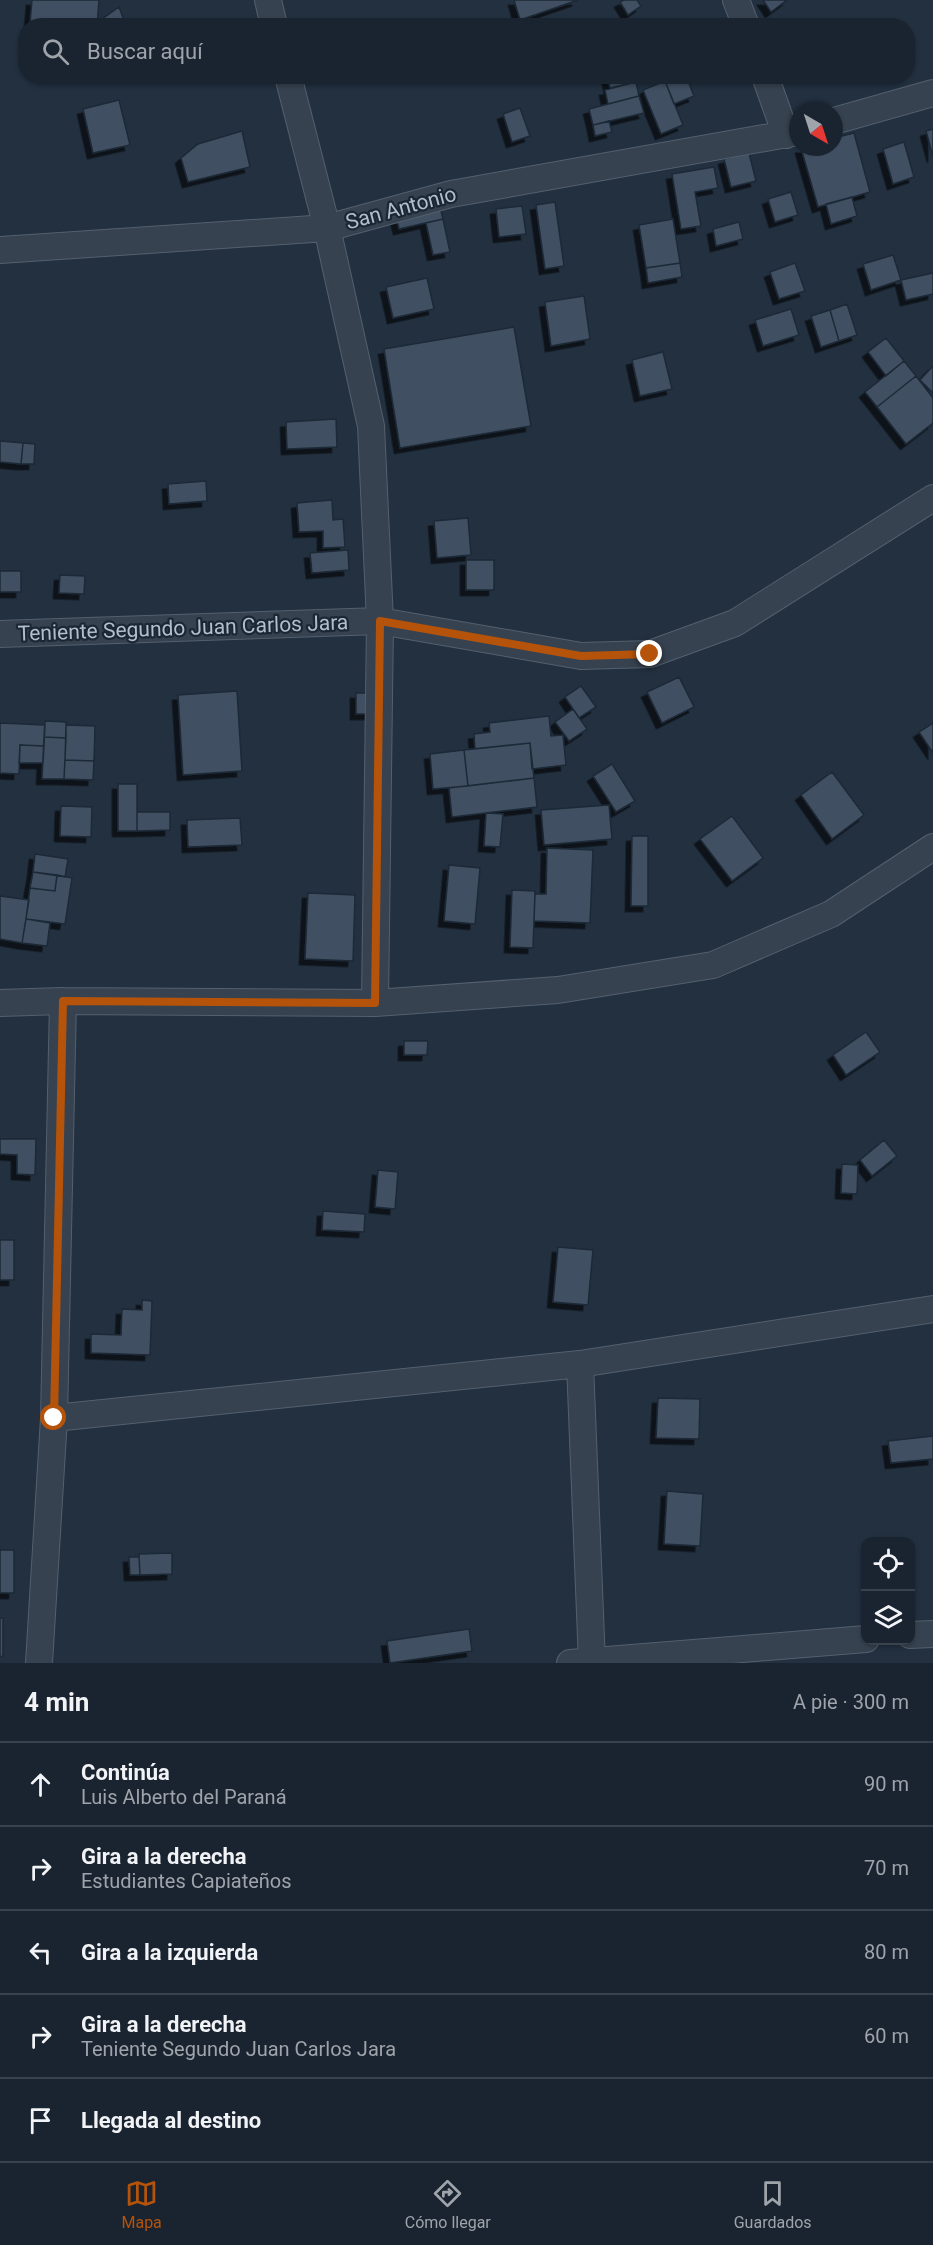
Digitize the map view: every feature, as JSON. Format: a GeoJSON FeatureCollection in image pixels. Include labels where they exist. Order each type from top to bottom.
{"type":"FeatureCollection","features":[{"type":"Feature","properties":{"kind":"street"},"geometry":{"type":"LineString","coordinates":[[268,0],[272,18]]}},
{"type":"Feature","properties":{"kind":"street"},"geometry":{"type":"LineString","coordinates":[[736,0],[743,18]]}},
{"type":"Feature","properties":{"kind":"street"},"geometry":{"type":"LineString","coordinates":[[290,84],[327,228],[371,426],[380,621],[375,1003]]}},
{"type":"Feature","properties":{"kind":"street"},"geometry":{"type":"LineString","coordinates":[[769,84],[789,127]]}},
{"type":"Feature","properties":{"kind":"street"},"geometry":{"type":"LineString","coordinates":[[843,118],[933,93]]}},
{"type":"Feature","properties":{"kind":"street","name":"San Antonio"},"geometry":{"type":"LineString","coordinates":[[0,250],[327,228],[451,194],[789,134]]}},
{"type":"Feature","properties":{"kind":"street","name":"Teniente Segundo Juan Carlos Jara"},"geometry":{"type":"LineString","coordinates":[[0,634],[380,621],[581,656],[650,654],[735,623],[933,498]]}},
{"type":"Feature","properties":{"kind":"street"},"geometry":{"type":"LineString","coordinates":[[0,1003],[63,1001],[375,1003],[558,990],[713,965],[831,914],[933,847]]}},
{"type":"Feature","properties":{"kind":"street"},"geometry":{"type":"LineString","coordinates":[[39,1663],[54,1418],[63,1001]]}},
{"type":"Feature","properties":{"kind":"street"},"geometry":{"type":"LineString","coordinates":[[54,1418],[580,1364],[933,1309]]}},
{"type":"Feature","properties":{"kind":"street"},"geometry":{"type":"LineString","coordinates":[[580,1364],[585,1662],[861,1639]]}},
{"type":"Feature","properties":{"kind":"street"},"geometry":{"type":"LineString","coordinates":[[915,1635],[933,1634]]}},
{"type":"Feature","properties":{"kind":"building"},"geometry":{"type":"Polygon","coordinates":[[[32,0],[99,0],[98,18],[30,18],[32,0]]]}},
{"type":"Feature","properties":{"kind":"building"},"geometry":{"type":"Polygon","coordinates":[[[514,0],[578,0],[526,18],[519,18],[514,0]]]}},
{"type":"Feature","properties":{"kind":"building"},"geometry":{"type":"Polygon","coordinates":[[[637,0],[641,6],[628,15],[620,2],[637,0]]]}},
{"type":"Feature","properties":{"kind":"building"},"geometry":{"type":"Polygon","coordinates":[[[763,0],[787,0],[771,12],[763,0]]]}},
{"type":"Feature","properties":{"kind":"building"},"geometry":{"type":"Polygon","coordinates":[[[119,7],[123,18],[104,18],[119,7]]]}},
{"type":"Feature","properties":{"kind":"building"},"geometry":{"type":"Polygon","coordinates":[[[609,84],[627,84],[610,88],[609,84]]]}},
{"type":"Feature","properties":{"kind":"building"},"geometry":{"type":"Polygon","coordinates":[[[636,84],[639,96],[608,104],[605,90],[636,84]]]}},
{"type":"Feature","properties":{"kind":"building"},"geometry":{"type":"Polygon","coordinates":[[[658,84],[666,84],[683,125],[661,134],[643,90],[658,84]]]}},
{"type":"Feature","properties":{"kind":"building"},"geometry":{"type":"Polygon","coordinates":[[[666,84],[689,84],[694,96],[674,104],[666,84]]]}},
{"type":"Feature","properties":{"kind":"building"},"geometry":{"type":"Polygon","coordinates":[[[639,96],[644,113],[593,125],[589,109],[639,96]]]}},
{"type":"Feature","properties":{"kind":"building"},"geometry":{"type":"Polygon","coordinates":[[[119,100],[130,145],[93,153],[83,109],[119,100]]]}},
{"type":"Feature","properties":{"kind":"building"},"geometry":{"type":"Polygon","coordinates":[[[520,108],[530,136],[512,142],[503,114],[520,108]]]}},
{"type":"Feature","properties":{"kind":"building"},"geometry":{"type":"Polygon","coordinates":[[[609,121],[612,132],[595,136],[593,125],[609,121]]]}},
{"type":"Feature","properties":{"kind":"building"},"geometry":{"type":"Polygon","coordinates":[[[933,129],[933,157],[926,131],[933,129]]]}},
{"type":"Feature","properties":{"kind":"building"},"geometry":{"type":"Polygon","coordinates":[[[242,131],[250,167],[188,182],[181,158],[198,144],[242,131]]]}},
{"type":"Feature","properties":{"kind":"building"},"geometry":{"type":"Polygon","coordinates":[[[854,133],[870,192],[818,207],[803,156],[843,156],[843,136],[854,133]]]}},
{"type":"Feature","properties":{"kind":"building"},"geometry":{"type":"Polygon","coordinates":[[[904,142],[914,177],[893,184],[883,149],[904,142]]]}},
{"type":"Feature","properties":{"kind":"building"},"geometry":{"type":"Polygon","coordinates":[[[749,153],[756,181],[731,187],[724,159],[749,153]]]}},
{"type":"Feature","properties":{"kind":"building"},"geometry":{"type":"Polygon","coordinates":[[[714,167],[718,188],[695,192],[701,226],[681,229],[672,174],[714,167]]]}},
{"type":"Feature","properties":{"kind":"building"},"geometry":{"type":"Polygon","coordinates":[[[791,192],[798,215],[775,222],[768,199],[791,192]]]}},
{"type":"Feature","properties":{"kind":"building"},"geometry":{"type":"Polygon","coordinates":[[[852,197],[857,216],[831,224],[826,204],[852,197]]]}},
{"type":"Feature","properties":{"kind":"building"},"geometry":{"type":"Polygon","coordinates":[[[555,202],[564,266],[545,269],[536,205],[555,202]]]}},
{"type":"Feature","properties":{"kind":"building"},"geometry":{"type":"Polygon","coordinates":[[[522,206],[526,234],[499,237],[496,209],[522,206]]]}},
{"type":"Feature","properties":{"kind":"building"},"geometry":{"type":"Polygon","coordinates":[[[440,207],[443,219],[399,229],[396,217],[440,207]]]}},
{"type":"Feature","properties":{"kind":"building"},"geometry":{"type":"Polygon","coordinates":[[[443,219],[450,252],[433,255],[426,223],[443,219]]]}},
{"type":"Feature","properties":{"kind":"building"},"geometry":{"type":"Polygon","coordinates":[[[673,219],[680,263],[646,268],[639,225],[673,219]]]}},
{"type":"Feature","properties":{"kind":"building"},"geometry":{"type":"Polygon","coordinates":[[[739,222],[743,239],[716,246],[713,229],[739,222]]]}},
{"type":"Feature","properties":{"kind":"building"},"geometry":{"type":"Polygon","coordinates":[[[893,255],[901,280],[871,290],[863,264],[893,255]]]}},
{"type":"Feature","properties":{"kind":"building"},"geometry":{"type":"Polygon","coordinates":[[[680,263],[682,277],[648,283],[646,268],[680,263]]]}},
{"type":"Feature","properties":{"kind":"building"},"geometry":{"type":"Polygon","coordinates":[[[795,263],[805,291],[779,299],[770,272],[795,263]]]}},
{"type":"Feature","properties":{"kind":"building"},"geometry":{"type":"Polygon","coordinates":[[[933,273],[933,294],[906,300],[901,280],[933,273]]]}},
{"type":"Feature","properties":{"kind":"building"},"geometry":{"type":"Polygon","coordinates":[[[427,278],[434,309],[393,318],[386,287],[427,278]]]}},
{"type":"Feature","properties":{"kind":"building"},"geometry":{"type":"Polygon","coordinates":[[[584,296],[590,339],[551,346],[545,302],[584,296]]]}},
{"type":"Feature","properties":{"kind":"building"},"geometry":{"type":"Polygon","coordinates":[[[847,304],[857,335],[839,341],[830,310],[847,304]]]}},
{"type":"Feature","properties":{"kind":"building"},"geometry":{"type":"Polygon","coordinates":[[[791,309],[799,335],[763,346],[755,320],[791,309]]]}},
{"type":"Feature","properties":{"kind":"building"},"geometry":{"type":"Polygon","coordinates":[[[830,310],[839,341],[821,347],[811,316],[830,310]]]}},
{"type":"Feature","properties":{"kind":"building"},"geometry":{"type":"Polygon","coordinates":[[[514,327],[531,426],[400,448],[384,349],[514,327]]]}},
{"type":"Feature","properties":{"kind":"building"},"geometry":{"type":"Polygon","coordinates":[[[886,338],[904,361],[886,376],[868,352],[886,338]]]}},
{"type":"Feature","properties":{"kind":"building"},"geometry":{"type":"Polygon","coordinates":[[[663,352],[672,389],[640,396],[632,360],[663,352]]]}},
{"type":"Feature","properties":{"kind":"building"},"geometry":{"type":"Polygon","coordinates":[[[904,361],[916,376],[877,407],[865,392],[904,361]]]}},
{"type":"Feature","properties":{"kind":"building"},"geometry":{"type":"Polygon","coordinates":[[[933,366],[933,393],[920,380],[933,366]]]}},
{"type":"Feature","properties":{"kind":"building"},"geometry":{"type":"Polygon","coordinates":[[[916,376],[933,398],[933,423],[906,444],[877,407],[916,376]]]}},
{"type":"Feature","properties":{"kind":"building"},"geometry":{"type":"Polygon","coordinates":[[[336,419],[337,447],[287,449],[286,422],[336,419]]]}},
{"type":"Feature","properties":{"kind":"building"},"geometry":{"type":"Polygon","coordinates":[[[0,441],[23,443],[21,464],[0,462],[0,441]]]}},
{"type":"Feature","properties":{"kind":"building"},"geometry":{"type":"Polygon","coordinates":[[[23,443],[35,444],[34,464],[21,464],[23,443]]]}},
{"type":"Feature","properties":{"kind":"building"},"geometry":{"type":"Polygon","coordinates":[[[206,481],[207,501],[169,504],[168,484],[206,481]]]}},
{"type":"Feature","properties":{"kind":"building"},"geometry":{"type":"Polygon","coordinates":[[[332,500],[333,520],[343,519],[345,547],[323,548],[323,531],[299,532],[297,503],[332,500]]]}},
{"type":"Feature","properties":{"kind":"building"},"geometry":{"type":"Polygon","coordinates":[[[468,518],[471,555],[437,558],[434,521],[468,518]]]}},
{"type":"Feature","properties":{"kind":"building"},"geometry":{"type":"Polygon","coordinates":[[[348,550],[349,570],[312,573],[310,553],[348,550]]]}},
{"type":"Feature","properties":{"kind":"building"},"geometry":{"type":"Polygon","coordinates":[[[466,560],[494,560],[494,590],[466,590],[466,560]]]}},
{"type":"Feature","properties":{"kind":"building"},"geometry":{"type":"Polygon","coordinates":[[[0,571],[21,571],[21,592],[0,592],[0,571]]]}},
{"type":"Feature","properties":{"kind":"building"},"geometry":{"type":"Polygon","coordinates":[[[60,575],[85,576],[84,594],[59,593],[60,575]]]}},
{"type":"Feature","properties":{"kind":"building"},"geometry":{"type":"Polygon","coordinates":[[[679,677],[694,707],[662,723],[647,692],[679,677]]]}},
{"type":"Feature","properties":{"kind":"building"},"geometry":{"type":"Polygon","coordinates":[[[581,686],[596,707],[579,718],[565,697],[581,686]]]}},
{"type":"Feature","properties":{"kind":"building"},"geometry":{"type":"Polygon","coordinates":[[[237,691],[242,771],[183,775],[178,695],[237,691]]]}},
{"type":"Feature","properties":{"kind":"building"},"geometry":{"type":"Polygon","coordinates":[[[356,693],[373,693],[373,714],[356,714],[356,693]]]}},
{"type":"Feature","properties":{"kind":"building"},"geometry":{"type":"Polygon","coordinates":[[[573,709],[587,729],[569,741],[555,722],[573,709]]]}},
{"type":"Feature","properties":{"kind":"building"},"geometry":{"type":"Polygon","coordinates":[[[549,716],[551,736],[563,735],[566,765],[532,769],[530,743],[475,749],[474,734],[490,732],[489,723],[549,716]]]}},
{"type":"Feature","properties":{"kind":"building"},"geometry":{"type":"Polygon","coordinates":[[[45,721],[66,722],[66,738],[44,737],[45,721]]]}},
{"type":"Feature","properties":{"kind":"building"},"geometry":{"type":"Polygon","coordinates":[[[0,723],[45,725],[44,746],[20,745],[19,774],[0,773],[0,723]]]}},
{"type":"Feature","properties":{"kind":"building"},"geometry":{"type":"Polygon","coordinates":[[[933,723],[933,753],[919,732],[933,723]]]}},
{"type":"Feature","properties":{"kind":"building"},"geometry":{"type":"Polygon","coordinates":[[[66,725],[95,726],[94,761],[65,760],[66,725]]]}},
{"type":"Feature","properties":{"kind":"building"},"geometry":{"type":"Polygon","coordinates":[[[44,737],[66,738],[64,779],[42,779],[44,737]]]}},
{"type":"Feature","properties":{"kind":"building"},"geometry":{"type":"Polygon","coordinates":[[[530,743],[534,778],[468,786],[464,750],[530,743]]]}},
{"type":"Feature","properties":{"kind":"building"},"geometry":{"type":"Polygon","coordinates":[[[20,745],[44,746],[43,763],[19,763],[20,745]]]}},
{"type":"Feature","properties":{"kind":"building"},"geometry":{"type":"Polygon","coordinates":[[[464,750],[468,786],[433,789],[430,754],[464,750]]]}},
{"type":"Feature","properties":{"kind":"building"},"geometry":{"type":"Polygon","coordinates":[[[65,760],[94,761],[93,780],[64,779],[65,760]]]}},
{"type":"Feature","properties":{"kind":"building"},"geometry":{"type":"Polygon","coordinates":[[[612,764],[635,801],[616,812],[593,776],[612,764]]]}},
{"type":"Feature","properties":{"kind":"building"},"geometry":{"type":"Polygon","coordinates":[[[832,772],[864,815],[832,839],[801,795],[832,772]]]}},
{"type":"Feature","properties":{"kind":"building"},"geometry":{"type":"Polygon","coordinates":[[[534,778],[537,807],[452,817],[449,788],[534,778]]]}},
{"type":"Feature","properties":{"kind":"building"},"geometry":{"type":"Polygon","coordinates":[[[118,784],[137,784],[137,831],[118,831],[118,784]]]}},
{"type":"Feature","properties":{"kind":"building"},"geometry":{"type":"Polygon","coordinates":[[[609,805],[612,839],[544,845],[541,810],[609,805]]]}},
{"type":"Feature","properties":{"kind":"building"},"geometry":{"type":"Polygon","coordinates":[[[61,806],[92,807],[91,837],[60,836],[61,806]]]}},
{"type":"Feature","properties":{"kind":"building"},"geometry":{"type":"Polygon","coordinates":[[[137,812],[170,812],[170,830],[137,831],[137,812]]]}},
{"type":"Feature","properties":{"kind":"building"},"geometry":{"type":"Polygon","coordinates":[[[486,813],[503,814],[500,847],[484,846],[486,813]]]}},
{"type":"Feature","properties":{"kind":"building"},"geometry":{"type":"Polygon","coordinates":[[[732,816],[763,858],[732,881],[700,839],[732,816]]]}},
{"type":"Feature","properties":{"kind":"building"},"geometry":{"type":"Polygon","coordinates":[[[240,818],[242,845],[188,847],[187,820],[240,818]]]}},
{"type":"Feature","properties":{"kind":"building"},"geometry":{"type":"Polygon","coordinates":[[[632,836],[648,836],[648,906],[631,906],[632,836]]]}},
{"type":"Feature","properties":{"kind":"building"},"geometry":{"type":"Polygon","coordinates":[[[547,848],[593,850],[590,923],[534,921],[535,894],[546,894],[547,848]]]}},
{"type":"Feature","properties":{"kind":"building"},"geometry":{"type":"Polygon","coordinates":[[[35,854],[68,859],[65,877],[33,872],[35,854]]]}},
{"type":"Feature","properties":{"kind":"building"},"geometry":{"type":"Polygon","coordinates":[[[449,865],[480,868],[475,924],[444,921],[449,865]]]}},
{"type":"Feature","properties":{"kind":"building"},"geometry":{"type":"Polygon","coordinates":[[[33,872],[57,875],[55,891],[30,888],[33,872]]]}},
{"type":"Feature","properties":{"kind":"building"},"geometry":{"type":"Polygon","coordinates":[[[57,875],[72,878],[65,924],[26,919],[30,888],[55,891],[57,875]]]}},
{"type":"Feature","properties":{"kind":"building"},"geometry":{"type":"Polygon","coordinates":[[[512,890],[535,891],[533,948],[510,947],[512,890]]]}},
{"type":"Feature","properties":{"kind":"building"},"geometry":{"type":"Polygon","coordinates":[[[308,893],[355,895],[353,961],[305,959],[308,893]]]}},
{"type":"Feature","properties":{"kind":"building"},"geometry":{"type":"Polygon","coordinates":[[[0,896],[29,900],[22,943],[0,939],[0,896]]]}},
{"type":"Feature","properties":{"kind":"building"},"geometry":{"type":"Polygon","coordinates":[[[26,919],[50,923],[47,946],[22,943],[26,919]]]}},
{"type":"Feature","properties":{"kind":"building"},"geometry":{"type":"Polygon","coordinates":[[[866,1032],[880,1052],[846,1075],[833,1055],[866,1032]]]}},
{"type":"Feature","properties":{"kind":"building"},"geometry":{"type":"Polygon","coordinates":[[[404,1041],[428,1041],[427,1055],[404,1055],[404,1041]]]}},
{"type":"Feature","properties":{"kind":"building"},"geometry":{"type":"Polygon","coordinates":[[[0,1139],[36,1139],[35,1175],[17,1174],[17,1155],[0,1154],[0,1139]]]}},
{"type":"Feature","properties":{"kind":"building"},"geometry":{"type":"Polygon","coordinates":[[[884,1140],[897,1156],[872,1176],[860,1160],[884,1140]]]}},
{"type":"Feature","properties":{"kind":"building"},"geometry":{"type":"Polygon","coordinates":[[[842,1164],[858,1165],[857,1194],[841,1193],[842,1164]]]}},
{"type":"Feature","properties":{"kind":"building"},"geometry":{"type":"Polygon","coordinates":[[[378,1170],[398,1172],[395,1209],[375,1207],[378,1170]]]}},
{"type":"Feature","properties":{"kind":"building"},"geometry":{"type":"Polygon","coordinates":[[[323,1211],[365,1214],[364,1232],[322,1230],[323,1211]]]}},
{"type":"Feature","properties":{"kind":"building"},"geometry":{"type":"Polygon","coordinates":[[[0,1240],[14,1240],[14,1280],[0,1280],[0,1240]]]}},
{"type":"Feature","properties":{"kind":"building"},"geometry":{"type":"Polygon","coordinates":[[[558,1247],[593,1250],[588,1305],[553,1302],[558,1247]]]}},
{"type":"Feature","properties":{"kind":"building"},"geometry":{"type":"Polygon","coordinates":[[[142,1300],[152,1301],[150,1355],[91,1353],[91,1334],[121,1335],[122,1309],[142,1310],[142,1300]]]}},
{"type":"Feature","properties":{"kind":"building"},"geometry":{"type":"Polygon","coordinates":[[[658,1398],[700,1399],[699,1439],[656,1438],[658,1398]]]}},
{"type":"Feature","properties":{"kind":"building"},"geometry":{"type":"Polygon","coordinates":[[[933,1436],[933,1459],[891,1463],[888,1441],[933,1436]]]}},
{"type":"Feature","properties":{"kind":"building"},"geometry":{"type":"Polygon","coordinates":[[[667,1491],[703,1494],[700,1546],[664,1544],[667,1491]]]}},
{"type":"Feature","properties":{"kind":"building"},"geometry":{"type":"Polygon","coordinates":[[[0,1550],[14,1550],[14,1593],[0,1593],[0,1550]]]}},
{"type":"Feature","properties":{"kind":"building"},"geometry":{"type":"Polygon","coordinates":[[[172,1553],[172,1574],[140,1575],[139,1554],[172,1553]]]}},
{"type":"Feature","properties":{"kind":"building"},"geometry":{"type":"Polygon","coordinates":[[[129,1557],[139,1557],[140,1575],[130,1575],[129,1557]]]}},
{"type":"Feature","properties":{"kind":"building"},"geometry":{"type":"Polygon","coordinates":[[[0,1618],[3,1618],[3,1656],[0,1657],[0,1618]]]}},
{"type":"Feature","properties":{"kind":"building"},"geometry":{"type":"Polygon","coordinates":[[[469,1629],[472,1651],[390,1663],[387,1641],[469,1629]]]}},
{"type":"Feature","properties":{"kind":"route"},"geometry":{"type":"LineString","coordinates":[[54,1418],[63,1001],[375,1003],[380,621],[581,656],[650,654]]}}]}
